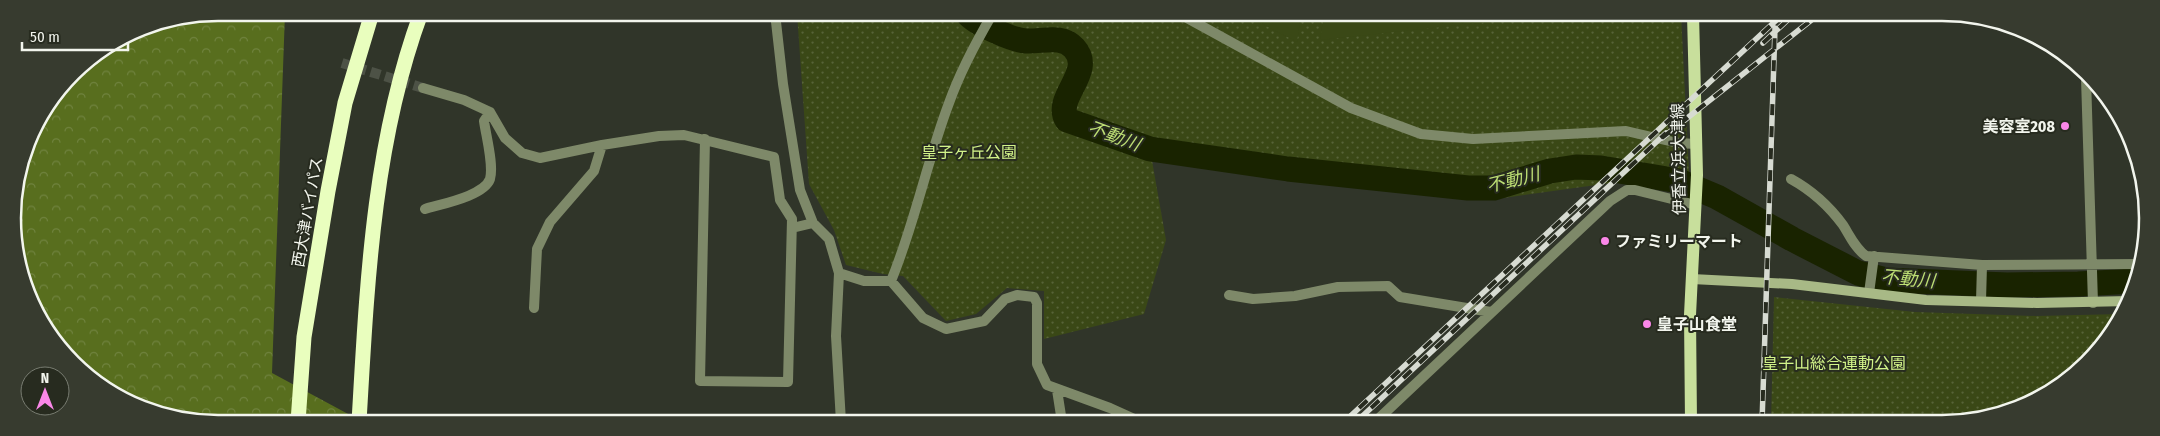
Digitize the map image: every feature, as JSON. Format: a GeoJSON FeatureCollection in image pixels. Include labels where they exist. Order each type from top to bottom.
{"type":"FeatureCollection","features":[{"type":"Feature","properties":{"kind":"highway","name":"西大津バイパス"},"geometry":{"type":"LineString","coordinates":[[298,415],[304,338],[328,191],[345,103],[370,21]]}},
{"type":"Feature","properties":{"kind":"highway"},"geometry":{"type":"LineString","coordinates":[[360,415],[374,224],[388,135],[418,21]]}},
{"type":"Feature","properties":{"kind":"main road","name":"伊香立浜大津線"},"geometry":{"type":"LineString","coordinates":[[1691,415],[1690,329],[1697,175],[1693,21]]}},
{"type":"Feature","properties":{"kind":"street"},"geometry":{"type":"LineString","coordinates":[[776,21],[783,84],[800,190],[813,223],[829,238],[839,273],[836,336],[841,415]]}},
{"type":"Feature","properties":{"kind":"street"},"geometry":{"type":"LineString","coordinates":[[890,281],[904,250],[949,101],[988,21]]}},
{"type":"Feature","properties":{"kind":"street"},"geometry":{"type":"LineString","coordinates":[[1191,21],[1351,108],[1422,134],[1473,139],[1626,131],[1673,142],[1696,144]]}},
{"type":"Feature","properties":{"kind":"street"},"geometry":{"type":"LineString","coordinates":[[2086,84],[2093,302]]}},
{"type":"Feature","properties":{"kind":"street"},"geometry":{"type":"LineString","coordinates":[[423,88],[464,100],[490,112],[505,138],[522,153],[540,158],[602,145],[684,135],[705,139],[774,157],[780,200],[792,219],[788,382],[700,381],[705,139]]}},
{"type":"Feature","properties":{"kind":"street"},"geometry":{"type":"LineString","coordinates":[[425,209],[467,196],[483,188],[490,180],[491,168],[484,122],[490,112]]}},
{"type":"Feature","properties":{"kind":"street"},"geometry":{"type":"LineString","coordinates":[[534,308],[537,249],[550,222],[594,171],[602,145]]}},
{"type":"Feature","properties":{"kind":"street"},"geometry":{"type":"LineString","coordinates":[[1791,179],[1821,200],[1842,224],[1858,251],[1866,256],[1982,266],[2133,264]]}},
{"type":"Feature","properties":{"kind":"street"},"geometry":{"type":"LineString","coordinates":[[1382,415],[1610,201],[1627,190],[1696,203]]}},
{"type":"Feature","properties":{"kind":"street"},"geometry":{"type":"LineString","coordinates":[[792,228],[813,223]]}},
{"type":"Feature","properties":{"kind":"street"},"geometry":{"type":"LineString","coordinates":[[1869,293],[1874,257]]}},
{"type":"Feature","properties":{"kind":"street"},"geometry":{"type":"LineString","coordinates":[[1981,301],[1982,266]]}},
{"type":"Feature","properties":{"kind":"street"},"geometry":{"type":"LineString","coordinates":[[839,273],[864,281],[890,281],[922,318],[946,329],[984,321],[1004,300],[1017,295],[1034,297],[1037,303],[1037,364],[1047,385],[1125,415]]}},
{"type":"Feature","properties":{"kind":"street"},"geometry":{"type":"LineString","coordinates":[[1692,279],[1779,283],[1926,300],[2120,301]]}},
{"type":"Feature","properties":{"kind":"street"},"geometry":{"type":"LineString","coordinates":[[1229,295],[1252,299],[1295,296],[1338,287],[1388,286],[1400,297],[1491,312]]}},
{"type":"Feature","properties":{"kind":"street"},"geometry":{"type":"LineString","coordinates":[[1056,390],[1061,415]]}},
{"type":"Feature","properties":{"kind":"green space"},"geometry":{"type":"Polygon","coordinates":[[[285,21],[272,373],[350,415],[218,415],[180,411],[143,400],[109,382],[88,366],[70,348],[54,327],[36,293],[25,256],[21,218],[25,180],[36,143],[54,109],[70,88],[88,70],[109,54],[143,36],[167,28],[192,23],[285,21]]]}},
{"type":"Feature","properties":{"kind":"green space","name":"皇子ヶ丘公園"},"geometry":{"type":"Polygon","coordinates":[[[798,21],[1681,21],[1690,193],[1632,180],[1496,199],[1151,155],[1166,240],[1144,314],[1044,339],[1044,291],[1007,288],[976,314],[946,321],[903,276],[883,274],[846,265],[834,230],[809,184],[798,21]]]}},
{"type":"Feature","properties":{"kind":"green space"},"geometry":{"type":"Polygon","coordinates":[[[1256,21],[1300,21],[1297,42],[1256,21]]]}},
{"type":"Feature","properties":{"kind":"green space"},"geometry":{"type":"Polygon","coordinates":[[[1323,21],[1498,21],[1320,40],[1323,21]]]}},
{"type":"Feature","properties":{"kind":"green space","name":"皇子山総合運動公園"},"geometry":{"type":"Polygon","coordinates":[[[1774,297],[1915,312],[2036,316],[2113,314],[2090,348],[2062,374],[2017,400],[1993,408],[1968,413],[1942,415],[1771,415],[1774,297]]]}},
{"type":"Feature","properties":{"kind":"waterway","name":"不動川"},"geometry":{"type":"LineString","coordinates":[[978,21],[1012,38],[1026,41],[1058,40],[1069,44],[1074,48],[1079,57],[1080,66],[1078,75],[1065,102],[1064,111],[1067,120],[1150,149],[1288,169],[1468,188],[1494,188],[1550,171],[1576,167],[1601,168],[1679,181],[1717,197],[1858,273],[1886,280],[2007,285],[2128,281]]}},
{"type":"Feature","properties":{"kind":"tunnel"},"geometry":{"type":"LineString","coordinates":[[342,63],[423,88]]}},
{"type":"Feature","properties":{"kind":"railway"},"geometry":{"type":"LineString","coordinates":[[1352,415],[1775,21]]}},
{"type":"Feature","properties":{"kind":"railway"},"geometry":{"type":"LineString","coordinates":[[1763,43],[1787,21]]}},
{"type":"Feature","properties":{"kind":"railway"},"geometry":{"type":"LineString","coordinates":[[1662,138],[1810,21]]}},
{"type":"Feature","properties":{"kind":"railway"},"geometry":{"type":"LineString","coordinates":[[1762,415],[1775,28]]}},
{"type":"Feature","properties":{"kind":"railway"},"geometry":{"type":"LineString","coordinates":[[1364,415],[1666,133]]}},
{"type":"Feature","properties":{"kind":"place","name":"美容室208"},"geometry":{"type":"Point","coordinates":[2065,126]}},
{"type":"Feature","properties":{"kind":"place","name":"ファミリーマート"},"geometry":{"type":"Point","coordinates":[1605,241]}},
{"type":"Feature","properties":{"kind":"place","name":"皇子山食堂"},"geometry":{"type":"Point","coordinates":[1647,324]}}]}
